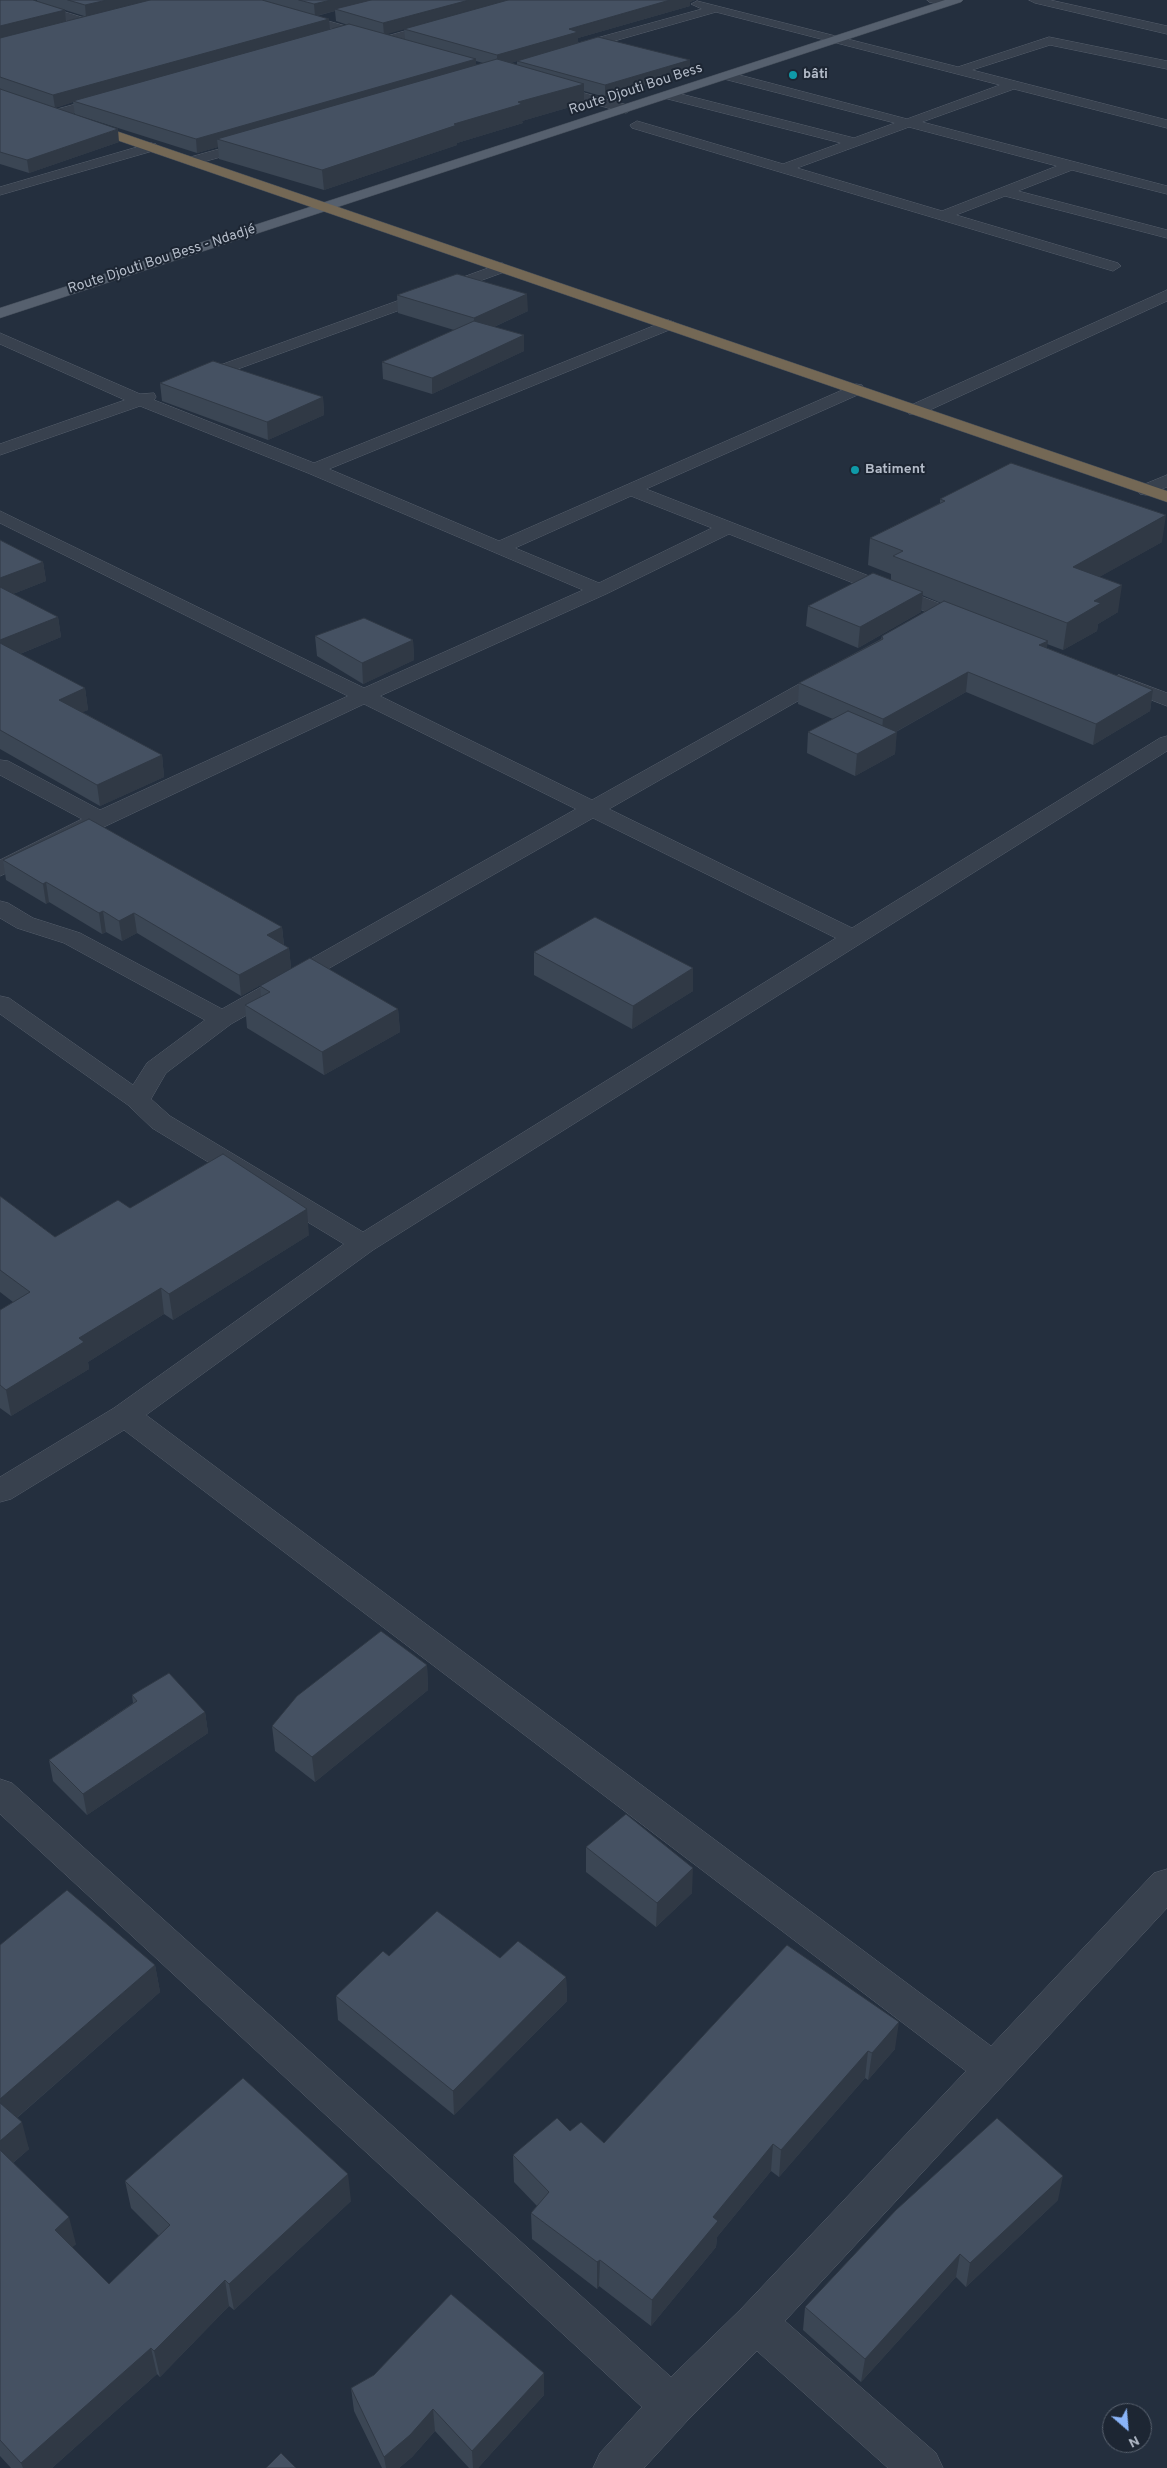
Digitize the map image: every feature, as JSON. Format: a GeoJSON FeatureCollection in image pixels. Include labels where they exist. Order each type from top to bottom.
{"type":"FeatureCollection","features":[{"type":"Feature","properties":{"kind":"highway"},"geometry":{"type":"LineString","coordinates":[[37,108],[856,389],[1167,498]]}},
{"type":"Feature","properties":{"kind":"main road","name":"Route Djouti Bou Bess"},"geometry":{"type":"LineString","coordinates":[[324,207],[952,2]]}},
{"type":"Feature","properties":{"kind":"main road","name":"Route Djouti Bou Bess - Ndadjé"},"geometry":{"type":"LineString","coordinates":[[0,313],[324,207]]}},
{"type":"Feature","properties":{"kind":"street"},"geometry":{"type":"LineString","coordinates":[[14,0],[91,22],[67,28]]}},
{"type":"Feature","properties":{"kind":"street"},"geometry":{"type":"LineString","coordinates":[[240,0],[411,48]]}},
{"type":"Feature","properties":{"kind":"street"},"geometry":{"type":"LineString","coordinates":[[681,0],[1167,124]]}},
{"type":"Feature","properties":{"kind":"street"},"geometry":{"type":"LineString","coordinates":[[933,0],[952,2]]}},
{"type":"Feature","properties":{"kind":"street"},"geometry":{"type":"LineString","coordinates":[[1035,0],[1167,30]]}},
{"type":"Feature","properties":{"kind":"street"},"geometry":{"type":"LineString","coordinates":[[558,54],[715,9]]}},
{"type":"Feature","properties":{"kind":"street"},"geometry":{"type":"LineString","coordinates":[[315,21],[342,14]]}},
{"type":"Feature","properties":{"kind":"street"},"geometry":{"type":"LineString","coordinates":[[383,40],[448,23]]}},
{"type":"Feature","properties":{"kind":"street"},"geometry":{"type":"LineString","coordinates":[[321,39],[350,31]]}},
{"type":"Feature","properties":{"kind":"street"},"geometry":{"type":"LineString","coordinates":[[961,70],[1048,41],[1167,65]]}},
{"type":"Feature","properties":{"kind":"street"},"geometry":{"type":"LineString","coordinates":[[1127,56],[1151,47]]}},
{"type":"Feature","properties":{"kind":"street"},"geometry":{"type":"LineString","coordinates":[[728,76],[1167,190]]}},
{"type":"Feature","properties":{"kind":"street"},"geometry":{"type":"LineString","coordinates":[[532,82],[626,109]]}},
{"type":"Feature","properties":{"kind":"street"},"geometry":{"type":"LineString","coordinates":[[781,169],[1016,84]]}},
{"type":"Feature","properties":{"kind":"street"},"geometry":{"type":"LineString","coordinates":[[55,114],[122,95]]}},
{"type":"Feature","properties":{"kind":"street"},"geometry":{"type":"LineString","coordinates":[[668,95],[854,142]]}},
{"type":"Feature","properties":{"kind":"street"},"geometry":{"type":"LineString","coordinates":[[637,125],[1113,266]]}},
{"type":"Feature","properties":{"kind":"street"},"geometry":{"type":"LineString","coordinates":[[192,161],[268,139]]}},
{"type":"Feature","properties":{"kind":"street"},"geometry":{"type":"LineString","coordinates":[[0,191],[151,147]]}},
{"type":"Feature","properties":{"kind":"street"},"geometry":{"type":"LineString","coordinates":[[942,216],[1069,166]]}},
{"type":"Feature","properties":{"kind":"street"},"geometry":{"type":"LineString","coordinates":[[1007,192],[1167,234]]}},
{"type":"Feature","properties":{"kind":"street"},"geometry":{"type":"LineString","coordinates":[[177,386],[502,268]]}},
{"type":"Feature","properties":{"kind":"street"},"geometry":{"type":"LineString","coordinates":[[915,410],[1167,295]]}},
{"type":"Feature","properties":{"kind":"street"},"geometry":{"type":"LineString","coordinates":[[314,469],[668,325]]}},
{"type":"Feature","properties":{"kind":"street"},"geometry":{"type":"LineString","coordinates":[[0,338],[140,400],[314,469],[599,590]]}},
{"type":"Feature","properties":{"kind":"street"},"geometry":{"type":"LineString","coordinates":[[499,548],[856,389]]}},
{"type":"Feature","properties":{"kind":"street"},"geometry":{"type":"LineString","coordinates":[[0,450],[159,393]]}},
{"type":"Feature","properties":{"kind":"street"},"geometry":{"type":"LineString","coordinates":[[1146,490],[1167,480]]}},
{"type":"Feature","properties":{"kind":"street"},"geometry":{"type":"LineString","coordinates":[[629,489],[986,628]]}},
{"type":"Feature","properties":{"kind":"street"},"geometry":{"type":"LineString","coordinates":[[0,516],[851,937]]}},
{"type":"Feature","properties":{"kind":"street"},"geometry":{"type":"LineString","coordinates":[[0,869],[99,819],[599,590],[726,528]]}},
{"type":"Feature","properties":{"kind":"street"},"geometry":{"type":"LineString","coordinates":[[916,625],[941,611]]}},
{"type":"Feature","properties":{"kind":"street"},"geometry":{"type":"LineString","coordinates":[[138,1100],[156,1068],[222,1020],[848,664]]}},
{"type":"Feature","properties":{"kind":"street"},"geometry":{"type":"LineString","coordinates":[[1104,675],[1167,700]]}},
{"type":"Feature","properties":{"kind":"street"},"geometry":{"type":"LineString","coordinates":[[0,1490],[125,1415],[364,1244],[851,937],[1167,742]]}},
{"type":"Feature","properties":{"kind":"street"},"geometry":{"type":"LineString","coordinates":[[2,770],[99,819]]}},
{"type":"Feature","properties":{"kind":"street"},"geometry":{"type":"LineString","coordinates":[[0,908],[25,923],[72,938],[222,1020]]}},
{"type":"Feature","properties":{"kind":"street"},"geometry":{"type":"LineString","coordinates":[[0,1003],[138,1100],[161,1122],[364,1244]]}},
{"type":"Feature","properties":{"kind":"street"},"geometry":{"type":"LineString","coordinates":[[125,1415],[994,2070]]}},
{"type":"Feature","properties":{"kind":"street"},"geometry":{"type":"LineString","coordinates":[[0,1793],[672,2406]]}},
{"type":"Feature","properties":{"kind":"street"},"geometry":{"type":"LineString","coordinates":[[615,2468],[672,2406],[756,2323],[1167,1884]]}},
{"type":"Feature","properties":{"kind":"street"},"geometry":{"type":"LineString","coordinates":[[756,2323],[921,2468]]}},
{"type":"Feature","properties":{"kind":"building"},"geometry":{"type":"Polygon","coordinates":[[[0,0],[33,0],[65,10],[0,26],[0,0]]]}},
{"type":"Feature","properties":{"kind":"building"},"geometry":{"type":"Polygon","coordinates":[[[68,0],[107,0],[85,5],[68,0]]]}},
{"type":"Feature","properties":{"kind":"building"},"geometry":{"type":"Polygon","coordinates":[[[150,0],[262,0],[329,19],[53,95],[0,77],[0,38],[150,0]]]}},
{"type":"Feature","properties":{"kind":"building"},"geometry":{"type":"Polygon","coordinates":[[[299,0],[331,0],[314,4],[299,0]]]}},
{"type":"Feature","properties":{"kind":"building"},"geometry":{"type":"Polygon","coordinates":[[[371,0],[469,0],[383,23],[335,9],[371,0]]]}},
{"type":"Feature","properties":{"kind":"building"},"geometry":{"type":"Polygon","coordinates":[[[508,0],[670,0],[569,29],[578,32],[497,55],[404,29],[508,0]]]}},
{"type":"Feature","properties":{"kind":"building"},"geometry":{"type":"Polygon","coordinates":[[[349,24],[476,59],[196,139],[73,101],[349,24]]]}},
{"type":"Feature","properties":{"kind":"building"},"geometry":{"type":"Polygon","coordinates":[[[598,37],[690,60],[605,85],[517,61],[598,37]]]}},
{"type":"Feature","properties":{"kind":"building"},"geometry":{"type":"Polygon","coordinates":[[[497,59],[584,84],[518,102],[522,104],[454,124],[457,125],[322,170],[217,139],[497,59]]]}},
{"type":"Feature","properties":{"kind":"building"},"geometry":{"type":"Polygon","coordinates":[[[0,89],[118,129],[27,160],[0,152],[0,89]]]}},
{"type":"Feature","properties":{"kind":"building"},"geometry":{"type":"Polygon","coordinates":[[[457,274],[527,294],[474,318],[397,295],[457,274]]]}},
{"type":"Feature","properties":{"kind":"building"},"geometry":{"type":"Polygon","coordinates":[[[474,321],[524,335],[432,378],[382,362],[474,321]]]}},
{"type":"Feature","properties":{"kind":"building"},"geometry":{"type":"Polygon","coordinates":[[[213,361],[323,397],[267,422],[160,383],[213,361]]]}},
{"type":"Feature","properties":{"kind":"building"},"geometry":{"type":"Polygon","coordinates":[[[1011,463],[1166,515],[1073,567],[1122,585],[1094,601],[1101,603],[1067,623],[893,556],[903,551],[870,538],[945,501],[940,499],[1011,463]]]}},
{"type":"Feature","properties":{"kind":"building"},"geometry":{"type":"Polygon","coordinates":[[[0,540],[43,562],[0,578],[0,540]]]}},
{"type":"Feature","properties":{"kind":"building"},"geometry":{"type":"Polygon","coordinates":[[[873,573],[923,592],[860,627],[808,606],[873,573]]]}},
{"type":"Feature","properties":{"kind":"building"},"geometry":{"type":"Polygon","coordinates":[[[0,587],[58,617],[0,640],[0,587]]]}},
{"type":"Feature","properties":{"kind":"building"},"geometry":{"type":"Polygon","coordinates":[[[944,601],[1048,641],[1039,645],[1153,690],[1096,724],[968,672],[883,719],[799,683],[883,639],[882,636],[944,601]]]}},
{"type":"Feature","properties":{"kind":"building"},"geometry":{"type":"Polygon","coordinates":[[[364,618],[413,640],[362,663],[315,636],[364,618]]]}},
{"type":"Feature","properties":{"kind":"building"},"geometry":{"type":"Polygon","coordinates":[[[0,643],[85,688],[59,700],[162,755],[97,785],[0,730],[0,643]]]}},
{"type":"Feature","properties":{"kind":"building"},"geometry":{"type":"Polygon","coordinates":[[[848,711],[897,732],[857,754],[808,732],[848,711]]]}},
{"type":"Feature","properties":{"kind":"building"},"geometry":{"type":"Polygon","coordinates":[[[89,819],[282,927],[267,935],[289,948],[239,975],[134,913],[119,921],[103,911],[99,913],[46,882],[43,884],[3,860],[89,819]]]}},
{"type":"Feature","properties":{"kind":"building"},"geometry":{"type":"Polygon","coordinates":[[[595,917],[693,968],[633,1006],[534,952],[595,917]]]}},
{"type":"Feature","properties":{"kind":"building"},"geometry":{"type":"Polygon","coordinates":[[[310,958],[398,1009],[322,1052],[245,1005],[270,992],[260,986],[310,958]]]}},
{"type":"Feature","properties":{"kind":"building"},"geometry":{"type":"Polygon","coordinates":[[[223,1154],[307,1209],[169,1294],[161,1288],[79,1338],[84,1342],[6,1390],[0,1385],[0,1310],[30,1292],[0,1270],[0,1196],[55,1237],[118,1200],[130,1208],[223,1154]]]}},
{"type":"Feature","properties":{"kind":"building"},"geometry":{"type":"Polygon","coordinates":[[[381,1631],[427,1665],[312,1757],[272,1726],[297,1696],[381,1631]]]}},
{"type":"Feature","properties":{"kind":"building"},"geometry":{"type":"Polygon","coordinates":[[[169,1673],[205,1712],[83,1794],[49,1760],[137,1701],[132,1695],[169,1673]]]}},
{"type":"Feature","properties":{"kind":"building"},"geometry":{"type":"Polygon","coordinates":[[[626,1814],[693,1868],[657,1903],[586,1847],[626,1814]]]}},
{"type":"Feature","properties":{"kind":"building"},"geometry":{"type":"Polygon","coordinates":[[[67,1890],[155,1965],[0,2099],[0,1945],[67,1890]]]}},
{"type":"Feature","properties":{"kind":"building"},"geometry":{"type":"Polygon","coordinates":[[[437,1911],[500,1958],[518,1941],[566,1977],[453,2091],[336,1996],[383,1951],[389,1956],[437,1911]]]}},
{"type":"Feature","properties":{"kind":"building"},"geometry":{"type":"Polygon","coordinates":[[[787,1945],[899,2022],[872,2053],[868,2051],[781,2150],[773,2144],[713,2217],[718,2221],[652,2300],[600,2260],[597,2262],[531,2213],[549,2192],[513,2155],[557,2118],[570,2131],[581,2122],[604,2143],[787,1945]]]}},
{"type":"Feature","properties":{"kind":"building"},"geometry":{"type":"Polygon","coordinates":[[[243,2078],[348,2174],[229,2284],[225,2280],[154,2351],[151,2348],[21,2463],[0,2440],[0,2150],[69,2217],[55,2230],[109,2284],[170,2225],[125,2181],[243,2078]]]}},
{"type":"Feature","properties":{"kind":"building"},"geometry":{"type":"Polygon","coordinates":[[[0,2103],[22,2122],[0,2141],[0,2103]]]}},
{"type":"Feature","properties":{"kind":"building"},"geometry":{"type":"Polygon","coordinates":[[[997,2118],[1063,2176],[970,2263],[960,2254],[865,2359],[805,2307],[896,2210],[997,2118]]]}},
{"type":"Feature","properties":{"kind":"building"},"geometry":{"type":"Polygon","coordinates":[[[451,2294],[544,2373],[472,2451],[433,2409],[410,2435],[384,2457],[351,2388],[374,2375],[451,2294]]]}},
{"type":"Feature","properties":{"kind":"building"},"geometry":{"type":"Polygon","coordinates":[[[281,2453],[296,2468],[266,2468],[281,2453]]]}},
{"type":"Feature","properties":{"kind":"place","name":"bâti"},"geometry":{"type":"Point","coordinates":[793,75]}},
{"type":"Feature","properties":{"kind":"place","name":"Batiment"},"geometry":{"type":"Point","coordinates":[855,470]}}]}
